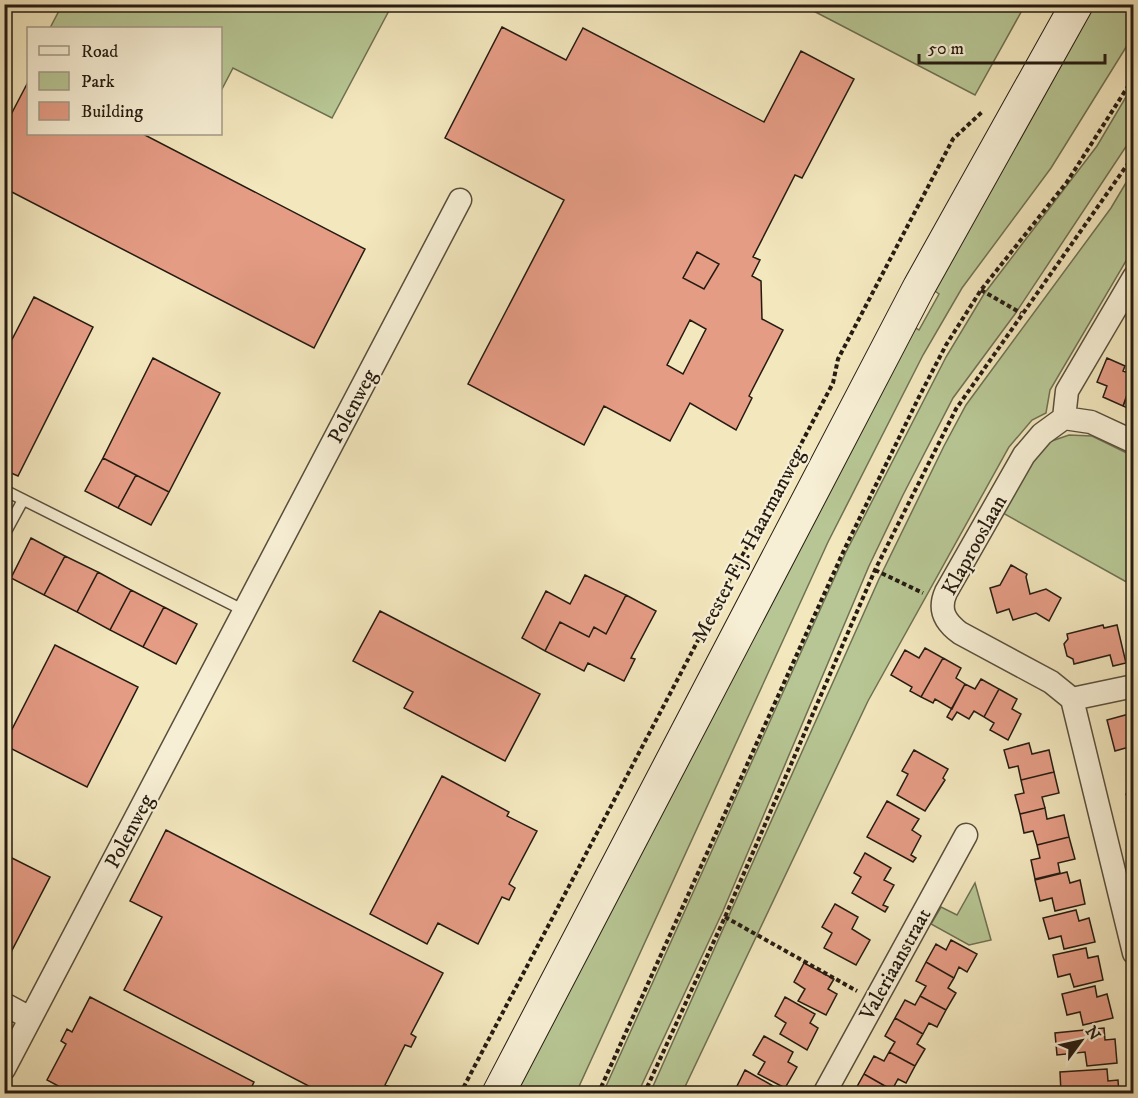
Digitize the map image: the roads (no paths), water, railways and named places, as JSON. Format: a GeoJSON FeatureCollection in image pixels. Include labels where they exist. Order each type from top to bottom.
{"type":"FeatureCollection","features":[{"type":"Feature","properties":{"kind":"main road","name":"Meester F.J. Haarmanweg"},"geometry":{"type":"LineString","coordinates":[[498,1094],[920,287],[1077,4]]}},
{"type":"Feature","properties":{"kind":"street","name":"Polenweg"},"geometry":{"type":"LineString","coordinates":[[4,1069],[460,200]]}},
{"type":"Feature","properties":{"kind":"street"},"geometry":{"type":"LineString","coordinates":[[1134,277],[1067,391],[1064,418],[1090,422],[1134,442]]}},
{"type":"Feature","properties":{"kind":"street","name":"Klaprooslaan"},"geometry":{"type":"LineString","coordinates":[[1064,418],[1042,434],[1024,455],[942,602],[944,615],[953,628],[1051,682],[1072,699]]}},
{"type":"Feature","properties":{"kind":"street"},"geometry":{"type":"LineString","coordinates":[[1134,686],[1072,699],[1128,909],[1134,953]]}},
{"type":"Feature","properties":{"kind":"street","name":"Valeriaanstraat"},"geometry":{"type":"LineString","coordinates":[[824,1094],[966,835]]}},
{"type":"Feature","properties":{"kind":"street"},"geometry":{"type":"LineString","coordinates":[[4,1004],[30,1018]]}},
{"type":"Feature","properties":{"kind":"lane"},"geometry":{"type":"LineString","coordinates":[[4,490],[245,611]]}},
{"type":"Feature","properties":{"kind":"lane"},"geometry":{"type":"LineString","coordinates":[[4,535],[23,500]]}}]}
